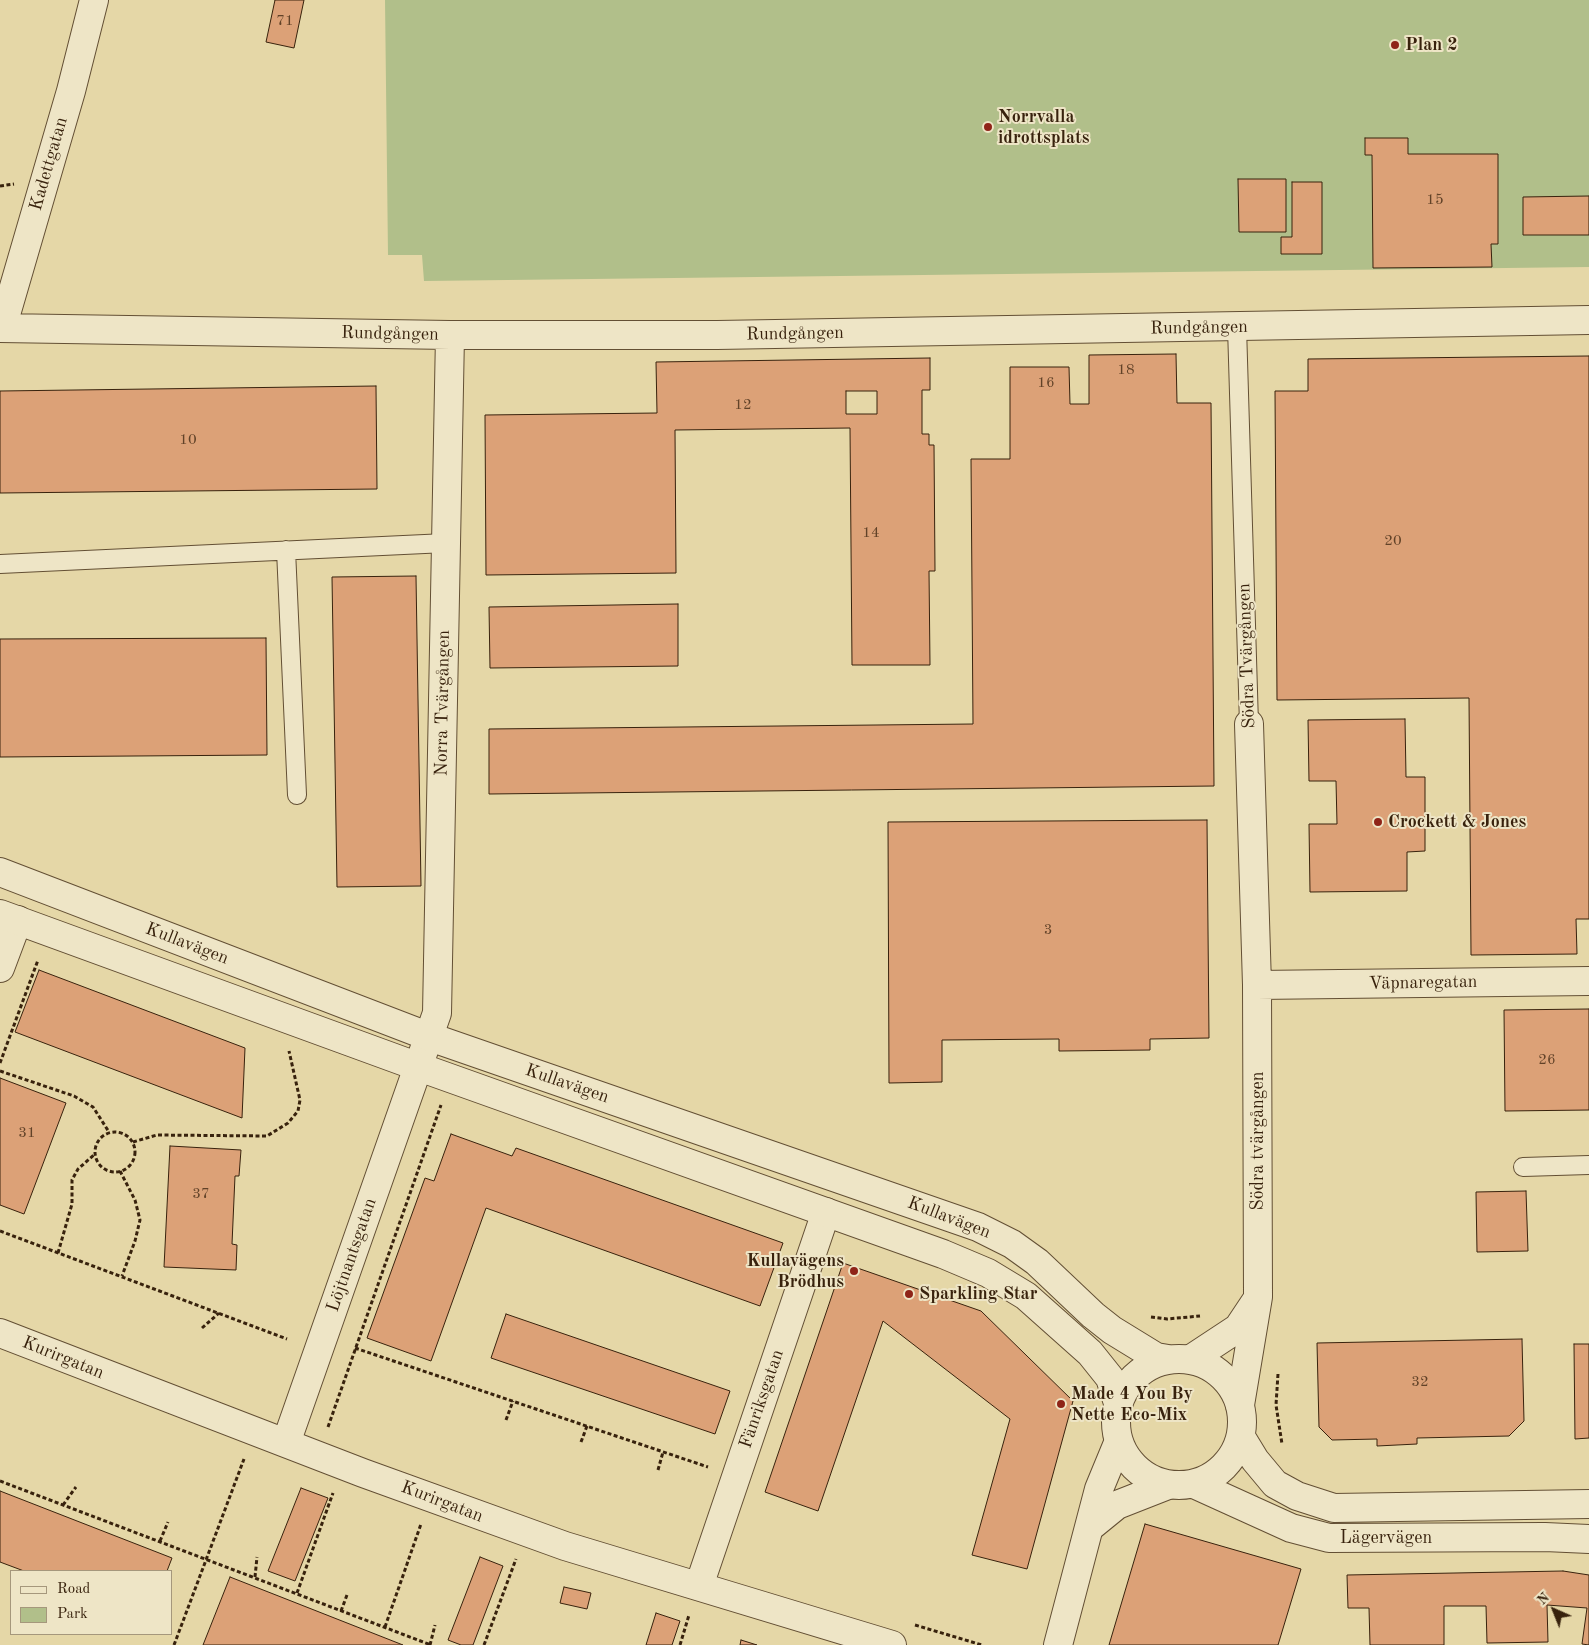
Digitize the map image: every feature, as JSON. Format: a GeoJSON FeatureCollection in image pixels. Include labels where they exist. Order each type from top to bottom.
{"type":"FeatureCollection","features":[{"type":"Feature","properties":{"kind":"street","name":"Kadettgatan"},"geometry":{"type":"LineString","coordinates":[[1,328],[71,91],[94,0]]}},
{"type":"Feature","properties":{"kind":"street","name":"Rundgången"},"geometry":{"type":"LineString","coordinates":[[1,328],[450,335],[717,335],[1589,320]]}},
{"type":"Feature","properties":{"kind":"street","name":"Norra Tvärgången"},"geometry":{"type":"LineString","coordinates":[[414,1079],[437,1013],[450,335]]}},
{"type":"Feature","properties":{"kind":"street","name":"Södra Tvärgången"},"geometry":{"type":"LineString","coordinates":[[1249,724],[1258,985]]}},
{"type":"Feature","properties":{"kind":"street","name":"Kullavägen"},"geometry":{"type":"LineString","coordinates":[[0,872],[430,1036],[978,1227],[1012,1244],[1037,1262],[1093,1315],[1112,1330],[1156,1357],[1179,1359]]}},
{"type":"Feature","properties":{"kind":"street","name":"Kullavägen"},"geometry":{"type":"LineString","coordinates":[[9,925],[414,1079],[826,1212],[988,1273],[1026,1296],[1090,1353],[1110,1378],[1118,1403]]}},
{"type":"Feature","properties":{"kind":"street"},"geometry":{"type":"LineString","coordinates":[[0,968],[9,925]]}},
{"type":"Feature","properties":{"kind":"street","name":"Väpnaregatan"},"geometry":{"type":"LineString","coordinates":[[1258,985],[1589,981]]}},
{"type":"Feature","properties":{"kind":"street","name":"Södra tvärgången"},"geometry":{"type":"LineString","coordinates":[[1240,1405],[1258,1297],[1258,985]]}},
{"type":"Feature","properties":{"kind":"street","name":"Löjtnantsgatan"},"geometry":{"type":"LineString","coordinates":[[286,1443],[414,1079]]}},
{"type":"Feature","properties":{"kind":"street","name":"Fänriksgatan"},"geometry":{"type":"LineString","coordinates":[[699,1586],[826,1212]]}},
{"type":"Feature","properties":{"kind":"street"},"geometry":{"type":"LineString","coordinates":[[1181,1484],[1152,1480],[1126,1458],[1118,1442],[1115,1416],[1118,1403],[1125,1387],[1137,1374],[1151,1365],[1179,1359],[1238,1328],[1258,1297]]}},
{"type":"Feature","properties":{"kind":"street","name":"Kurirgatan"},"geometry":{"type":"LineString","coordinates":[[0,1333],[526,1533],[892,1645]]}},
{"type":"Feature","properties":{"kind":"street"},"geometry":{"type":"LineString","coordinates":[[1090,1527],[1117,1505],[1181,1484],[1210,1477],[1224,1467],[1234,1453],[1241,1437],[1242,1421],[1240,1405],[1230,1384],[1213,1368],[1179,1359]]}},
{"type":"Feature","properties":{"kind":"street","name":"Lägervägen"},"geometry":{"type":"LineString","coordinates":[[1241,1437],[1255,1460],[1276,1484],[1297,1496],[1334,1508],[1589,1504]]}},
{"type":"Feature","properties":{"kind":"street"},"geometry":{"type":"LineString","coordinates":[[1058,1645],[1099,1489],[1118,1442]]}},
{"type":"Feature","properties":{"kind":"street","name":"Lägervägen"},"geometry":{"type":"LineString","coordinates":[[1181,1484],[1291,1528],[1329,1538],[1545,1537],[1589,1539]]}},
{"type":"Feature","properties":{"kind":"lane","name":"Södra Tvärgången"},"geometry":{"type":"LineString","coordinates":[[1237,327],[1249,724]]}},
{"type":"Feature","properties":{"kind":"lane"},"geometry":{"type":"LineString","coordinates":[[0,564],[446,543]]}},
{"type":"Feature","properties":{"kind":"lane"},"geometry":{"type":"LineString","coordinates":[[286,550],[297,795]]}},
{"type":"Feature","properties":{"kind":"lane"},"geometry":{"type":"LineString","coordinates":[[1523,1167],[1589,1165]]}},
{"type":"Feature","properties":{"kind":"path"},"geometry":{"type":"LineString","coordinates":[[0,1063],[41,952],[9,925]]}},
{"type":"Feature","properties":{"kind":"path"},"geometry":{"type":"LineString","coordinates":[[133,1142],[157,1134],[267,1136],[288,1123],[298,1111],[300,1100],[292,1073],[288,1046],[297,1050]]}},
{"type":"Feature","properties":{"kind":"path"},"geometry":{"type":"LineString","coordinates":[[0,1072],[74,1096],[93,1107],[109,1132]]}},
{"type":"Feature","properties":{"kind":"path"},"geometry":{"type":"LineString","coordinates":[[414,1079],[442,1104],[451,1108]]}},
{"type":"Feature","properties":{"kind":"path"},"geometry":{"type":"LineString","coordinates":[[328,1428],[442,1104]]}},
{"type":"Feature","properties":{"kind":"path"},"geometry":{"type":"LineString","coordinates":[[109,1132],[123,1133],[133,1142],[135,1154],[131,1165],[120,1171],[109,1171],[99,1164],[95,1154],[98,1140],[109,1132]]}},
{"type":"Feature","properties":{"kind":"path"},"geometry":{"type":"LineString","coordinates":[[58,1253],[72,1204],[72,1180],[78,1169],[95,1154]]}},
{"type":"Feature","properties":{"kind":"path"},"geometry":{"type":"LineString","coordinates":[[120,1171],[135,1200],[140,1220],[135,1241],[122,1276]]}},
{"type":"Feature","properties":{"kind":"path"},"geometry":{"type":"LineString","coordinates":[[0,1231],[287,1338]]}},
{"type":"Feature","properties":{"kind":"path"},"geometry":{"type":"LineString","coordinates":[[202,1328],[219,1313]]}},
{"type":"Feature","properties":{"kind":"path"},"geometry":{"type":"LineString","coordinates":[[356,1348],[708,1467],[705,1476]]}},
{"type":"Feature","properties":{"kind":"path"},"geometry":{"type":"LineString","coordinates":[[1278,1371],[1276,1405],[1282,1450]]}},
{"type":"Feature","properties":{"kind":"path"},"geometry":{"type":"LineString","coordinates":[[506,1420],[513,1401]]}},
{"type":"Feature","properties":{"kind":"path"},"geometry":{"type":"LineString","coordinates":[[296,1416],[337,1432]]}},
{"type":"Feature","properties":{"kind":"path"},"geometry":{"type":"LineString","coordinates":[[581,1442],[587,1426]]}},
{"type":"Feature","properties":{"kind":"path"},"geometry":{"type":"LineString","coordinates":[[174,1645],[208,1559],[254,1431]]}},
{"type":"Feature","properties":{"kind":"path"},"geometry":{"type":"LineString","coordinates":[[658,1470],[663,1452]]}},
{"type":"Feature","properties":{"kind":"path"},"geometry":{"type":"LineString","coordinates":[[297,1594],[343,1464]]}},
{"type":"Feature","properties":{"kind":"path"},"geometry":{"type":"LineString","coordinates":[[0,1481],[431,1645],[435,1625]]}},
{"type":"Feature","properties":{"kind":"path"},"geometry":{"type":"LineString","coordinates":[[63,1505],[76,1487]]}},
{"type":"Feature","properties":{"kind":"path"},"geometry":{"type":"LineString","coordinates":[[385,1628],[431,1498]]}},
{"type":"Feature","properties":{"kind":"path"},"geometry":{"type":"LineString","coordinates":[[160,1541],[168,1522]]}},
{"type":"Feature","properties":{"kind":"path"},"geometry":{"type":"LineString","coordinates":[[484,1645],[526,1533]]}},
{"type":"Feature","properties":{"kind":"path"},"geometry":{"type":"LineString","coordinates":[[255,1578],[257,1557]]}},
{"type":"Feature","properties":{"kind":"path"},"geometry":{"type":"LineString","coordinates":[[342,1611],[348,1595]]}},
{"type":"Feature","properties":{"kind":"path"},"geometry":{"type":"LineString","coordinates":[[907,1622],[982,1645]]}},
{"type":"Feature","properties":{"kind":"green space","name":"Norrvalla idrottsplats"},"geometry":{"type":"Polygon","coordinates":[[[385,0],[1589,0],[1589,267],[424,281],[422,255],[388,255],[385,0]]]}},
{"type":"Feature","properties":{"kind":"building"},"geometry":{"type":"Polygon","coordinates":[[[275,0],[304,0],[294,48],[266,42],[275,0]]]}},
{"type":"Feature","properties":{"kind":"building"},"geometry":{"type":"Polygon","coordinates":[[[1365,138],[1408,138],[1408,154],[1498,154],[1498,244],[1491,244],[1492,267],[1373,268],[1372,155],[1365,155],[1365,138]]]}},
{"type":"Feature","properties":{"kind":"building"},"geometry":{"type":"Polygon","coordinates":[[[1238,179],[1286,179],[1286,232],[1239,232],[1238,179]]]}},
{"type":"Feature","properties":{"kind":"building"},"geometry":{"type":"Polygon","coordinates":[[[1292,182],[1322,182],[1322,254],[1281,254],[1281,237],[1292,237],[1292,182]]]}},
{"type":"Feature","properties":{"kind":"building"},"geometry":{"type":"Polygon","coordinates":[[[1589,196],[1589,235],[1523,235],[1523,197],[1589,196]]]}},
{"type":"Feature","properties":{"kind":"building"},"geometry":{"type":"Polygon","coordinates":[[[1176,354],[1177,403],[1211,403],[1214,786],[489,794],[489,729],[973,724],[971,459],[1010,459],[1010,367],[1069,367],[1070,404],[1089,404],[1089,355],[1176,354]]]}},
{"type":"Feature","properties":{"kind":"building"},"geometry":{"type":"Polygon","coordinates":[[[1589,356],[1589,919],[1576,919],[1577,954],[1471,955],[1469,698],[1277,700],[1275,391],[1308,391],[1308,359],[1589,356]]]}},
{"type":"Feature","properties":{"kind":"building"},"geometry":{"type":"Polygon","coordinates":[[[930,358],[930,390],[922,390],[922,434],[929,434],[929,445],[934,445],[935,571],[929,571],[930,665],[852,665],[850,428],[675,430],[676,573],[486,575],[485,415],[657,413],[656,362],[930,358]],[[846,391],[846,414],[877,414],[877,391],[846,391]]]}},
{"type":"Feature","properties":{"kind":"building"},"geometry":{"type":"Polygon","coordinates":[[[376,386],[377,489],[0,493],[0,391],[376,386]]]}},
{"type":"Feature","properties":{"kind":"building"},"geometry":{"type":"Polygon","coordinates":[[[416,576],[421,886],[337,887],[332,577],[416,576]]]}},
{"type":"Feature","properties":{"kind":"building"},"geometry":{"type":"Polygon","coordinates":[[[678,604],[678,666],[490,668],[489,607],[678,604]]]}},
{"type":"Feature","properties":{"kind":"building"},"geometry":{"type":"Polygon","coordinates":[[[266,638],[267,755],[0,757],[0,639],[266,638]]]}},
{"type":"Feature","properties":{"kind":"building"},"geometry":{"type":"Polygon","coordinates":[[[1405,719],[1406,777],[1425,777],[1425,851],[1407,852],[1407,891],[1310,892],[1309,824],[1337,824],[1336,781],[1309,781],[1308,720],[1405,719]]]}},
{"type":"Feature","properties":{"kind":"building"},"geometry":{"type":"Polygon","coordinates":[[[1207,820],[1209,1038],[1150,1039],[1150,1050],[1059,1051],[1059,1039],[942,1040],[942,1082],[889,1083],[888,822],[1207,820]]]}},
{"type":"Feature","properties":{"kind":"building"},"geometry":{"type":"Polygon","coordinates":[[[39,970],[245,1048],[242,1118],[15,1032],[39,970]]]}},
{"type":"Feature","properties":{"kind":"building"},"geometry":{"type":"Polygon","coordinates":[[[1589,1009],[1589,1110],[1505,1111],[1504,1010],[1589,1009]]]}},
{"type":"Feature","properties":{"kind":"building"},"geometry":{"type":"Polygon","coordinates":[[[0,1078],[66,1103],[24,1214],[0,1205],[0,1078]]]}},
{"type":"Feature","properties":{"kind":"building"},"geometry":{"type":"Polygon","coordinates":[[[451,1134],[512,1156],[516,1148],[783,1243],[760,1306],[486,1208],[431,1361],[367,1338],[425,1178],[434,1181],[451,1134]]]}},
{"type":"Feature","properties":{"kind":"building"},"geometry":{"type":"Polygon","coordinates":[[[170,1146],[241,1150],[239,1176],[235,1176],[232,1244],[237,1245],[236,1270],[164,1267],[170,1146]]]}},
{"type":"Feature","properties":{"kind":"building"},"geometry":{"type":"Polygon","coordinates":[[[1526,1191],[1528,1251],[1477,1252],[1476,1192],[1526,1191]]]}},
{"type":"Feature","properties":{"kind":"building"},"geometry":{"type":"Polygon","coordinates":[[[843,1263],[981,1311],[1073,1401],[1027,1569],[972,1555],[1010,1419],[883,1321],[818,1511],[765,1492],[843,1263]]]}},
{"type":"Feature","properties":{"kind":"building"},"geometry":{"type":"Polygon","coordinates":[[[506,1314],[730,1391],[715,1434],[491,1358],[506,1314]]]}},
{"type":"Feature","properties":{"kind":"building"},"geometry":{"type":"Polygon","coordinates":[[[1522,1339],[1524,1421],[1509,1436],[1417,1438],[1417,1444],[1377,1446],[1377,1439],[1332,1440],[1319,1427],[1317,1343],[1522,1339]]]}},
{"type":"Feature","properties":{"kind":"building"},"geometry":{"type":"Polygon","coordinates":[[[1574,1344],[1589,1344],[1589,1438],[1575,1439],[1574,1344]]]}},
{"type":"Feature","properties":{"kind":"building"},"geometry":{"type":"Polygon","coordinates":[[[301,1488],[328,1498],[295,1581],[268,1571],[301,1488]]]}},
{"type":"Feature","properties":{"kind":"building"},"geometry":{"type":"Polygon","coordinates":[[[0,1491],[172,1558],[167,1570],[21,1570],[0,1562],[0,1491]]]}},
{"type":"Feature","properties":{"kind":"building"},"geometry":{"type":"Polygon","coordinates":[[[1145,1524],[1301,1569],[1278,1645],[1109,1645],[1145,1524]]]}},
{"type":"Feature","properties":{"kind":"building"},"geometry":{"type":"Polygon","coordinates":[[[480,1557],[503,1566],[473,1645],[461,1645],[448,1640],[480,1557]]]}},
{"type":"Feature","properties":{"kind":"building"},"geometry":{"type":"Polygon","coordinates":[[[1563,1571],[1589,1575],[1589,1645],[1582,1644],[1587,1608],[1547,1605],[1548,1642],[1487,1643],[1486,1606],[1444,1606],[1444,1645],[1370,1645],[1369,1608],[1348,1608],[1347,1575],[1563,1571]]]}},
{"type":"Feature","properties":{"kind":"building"},"geometry":{"type":"Polygon","coordinates":[[[230,1577],[281,1597],[403,1645],[203,1645],[230,1577]]]}},
{"type":"Feature","properties":{"kind":"building"},"geometry":{"type":"Polygon","coordinates":[[[564,1587],[591,1593],[587,1609],[560,1603],[564,1587]]]}},
{"type":"Feature","properties":{"kind":"building"},"geometry":{"type":"Polygon","coordinates":[[[656,1613],[680,1621],[672,1645],[646,1645],[656,1613]]]}},
{"type":"Feature","properties":{"kind":"building"},"geometry":{"type":"Polygon","coordinates":[[[741,1640],[757,1645],[740,1645],[741,1640]]]}},
{"type":"Feature","properties":{"kind":"place","name":"Plan 2"},"geometry":{"type":"Point","coordinates":[1395,45]}},
{"type":"Feature","properties":{"kind":"place","name":"Norrvalla idrottsplats"},"geometry":{"type":"Point","coordinates":[988,127]}},
{"type":"Feature","properties":{"kind":"place","name":"Crockett & Jones"},"geometry":{"type":"Point","coordinates":[1378,822]}},
{"type":"Feature","properties":{"kind":"place","name":"Kullavägens Brödhus"},"geometry":{"type":"Point","coordinates":[854,1271]}},
{"type":"Feature","properties":{"kind":"place","name":"Sparkling Star"},"geometry":{"type":"Point","coordinates":[909,1294]}},
{"type":"Feature","properties":{"kind":"place","name":"Made 4 You By Nette Eco-Mix"},"geometry":{"type":"Point","coordinates":[1061,1404]}}]}
